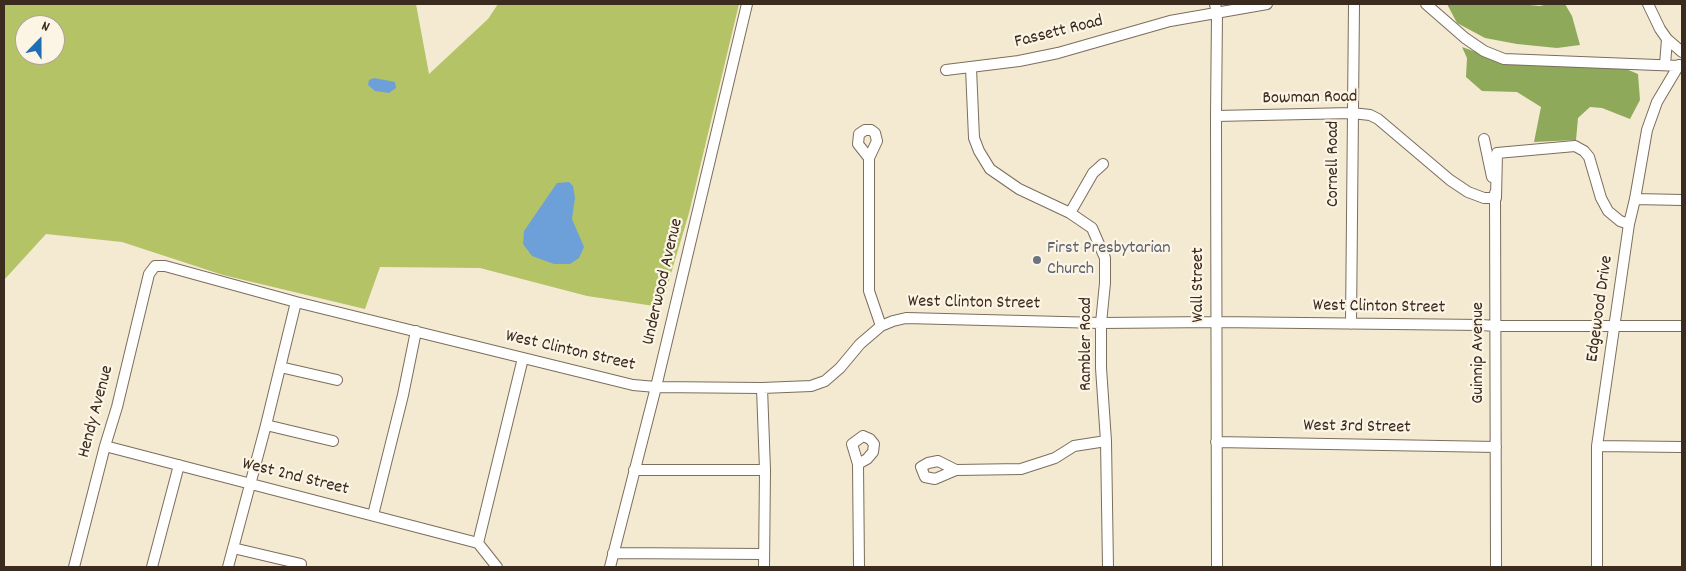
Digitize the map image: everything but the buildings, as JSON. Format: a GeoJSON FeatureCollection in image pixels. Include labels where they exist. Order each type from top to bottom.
{"type":"FeatureCollection","features":[{"type":"Feature","properties":{"kind":"street","name":"Underwood Avenue"},"geometry":{"type":"LineString","coordinates":[[610,567],[656,387],[747,4]]}},
{"type":"Feature","properties":{"kind":"street","name":"Fassett Road"},"geometry":{"type":"LineString","coordinates":[[946,70],[1019,61],[1058,53],[1216,9],[1267,4]]}},
{"type":"Feature","properties":{"kind":"street","name":"Cornell Road"},"geometry":{"type":"LineString","coordinates":[[1351,324],[1354,4]]}},
{"type":"Feature","properties":{"kind":"street"},"geometry":{"type":"LineString","coordinates":[[1426,4],[1465,38],[1484,51],[1504,59],[1680,66]]}},
{"type":"Feature","properties":{"kind":"street"},"geometry":{"type":"LineString","coordinates":[[1648,4],[1667,39],[1682,52]]}},
{"type":"Feature","properties":{"kind":"street","name":"Wall Street"},"geometry":{"type":"LineString","coordinates":[[1216,9],[1216,442],[1218,567]]}},
{"type":"Feature","properties":{"kind":"street"},"geometry":{"type":"LineString","coordinates":[[1665,65],[1667,39]]}},
{"type":"Feature","properties":{"kind":"street","name":"Edgewood Drive"},"geometry":{"type":"LineString","coordinates":[[1597,567],[1597,446],[1629,224],[1646,130],[1657,102],[1680,66]]}},
{"type":"Feature","properties":{"kind":"street","name":"Rambler Road"},"geometry":{"type":"LineString","coordinates":[[971,68],[974,138],[978,151],[990,169],[1019,189],[1070,213],[1092,228],[1105,258],[1105,283],[1101,323],[1101,368],[1106,441],[1108,567]]}},
{"type":"Feature","properties":{"kind":"street","name":"Bowman Road"},"geometry":{"type":"LineString","coordinates":[[1216,116],[1352,113],[1370,115],[1378,119],[1450,180],[1468,192],[1484,198],[1496,198]]}},
{"type":"Feature","properties":{"kind":"street","name":"Guinnip Avenue"},"geometry":{"type":"LineString","coordinates":[[1484,139],[1496,198],[1496,567]]}},
{"type":"Feature","properties":{"kind":"street"},"geometry":{"type":"LineString","coordinates":[[1496,198],[1497,153],[1572,145],[1582,149],[1589,157],[1601,198],[1608,211],[1620,221],[1629,224]]}},
{"type":"Feature","properties":{"kind":"street"},"geometry":{"type":"LineString","coordinates":[[869,158],[869,291],[881,326]]}},
{"type":"Feature","properties":{"kind":"street"},"geometry":{"type":"LineString","coordinates":[[1070,213],[1093,173],[1103,164]]}},
{"type":"Feature","properties":{"kind":"street"},"geometry":{"type":"LineString","coordinates":[[1635,199],[1682,200]]}},
{"type":"Feature","properties":{"kind":"street","name":"West Clinton Street"},"geometry":{"type":"LineString","coordinates":[[155,266],[165,266],[296,302],[633,385],[656,387],[762,388],[806,386],[825,381],[840,368],[860,344],[881,326],[906,318],[1101,323],[1216,322],[1496,326],[1682,326]]}},
{"type":"Feature","properties":{"kind":"street","name":"Hendy Avenue"},"geometry":{"type":"LineString","coordinates":[[74,567],[104,446],[117,406],[149,274],[155,266]]}},
{"type":"Feature","properties":{"kind":"street"},"geometry":{"type":"LineString","coordinates":[[228,567],[251,484],[296,302]]}},
{"type":"Feature","properties":{"kind":"street"},"geometry":{"type":"LineString","coordinates":[[373,514],[416,331]]}},
{"type":"Feature","properties":{"kind":"street"},"geometry":{"type":"LineString","coordinates":[[497,567],[478,543],[523,358]]}},
{"type":"Feature","properties":{"kind":"street"},"geometry":{"type":"LineString","coordinates":[[280,366],[337,380]]}},
{"type":"Feature","properties":{"kind":"street"},"geometry":{"type":"LineString","coordinates":[[762,388],[765,470],[764,567]]}},
{"type":"Feature","properties":{"kind":"street"},"geometry":{"type":"LineString","coordinates":[[266,425],[333,441]]}},
{"type":"Feature","properties":{"kind":"street"},"geometry":{"type":"LineString","coordinates":[[956,470],[1021,469],[1055,458],[1074,446],[1106,441]]}},
{"type":"Feature","properties":{"kind":"street","name":"West 3rd Street"},"geometry":{"type":"LineString","coordinates":[[1216,442],[1496,447]]}},
{"type":"Feature","properties":{"kind":"street","name":"West 2nd Street"},"geometry":{"type":"LineString","coordinates":[[104,446],[373,514],[478,543]]}},
{"type":"Feature","properties":{"kind":"street"},"geometry":{"type":"LineString","coordinates":[[1597,446],[1682,447]]}},
{"type":"Feature","properties":{"kind":"street"},"geometry":{"type":"LineString","coordinates":[[858,464],[859,567]]}},
{"type":"Feature","properties":{"kind":"street"},"geometry":{"type":"LineString","coordinates":[[152,567],[179,465]]}},
{"type":"Feature","properties":{"kind":"street"},"geometry":{"type":"LineString","coordinates":[[634,470],[765,470]]}},
{"type":"Feature","properties":{"kind":"street"},"geometry":{"type":"LineString","coordinates":[[233,548],[301,564]]}},
{"type":"Feature","properties":{"kind":"street"},"geometry":{"type":"LineString","coordinates":[[613,552],[764,554]]}},
{"type":"Feature","properties":{"kind":"green space"},"geometry":{"type":"Polygon","coordinates":[[[4,4],[416,4],[429,74],[488,19],[498,4],[739,4],[689,213],[661,307],[587,296],[480,268],[380,267],[365,309],[223,275],[122,242],[46,234],[4,280],[4,4]]]}},
{"type":"Feature","properties":{"kind":"green space"},"geometry":{"type":"Polygon","coordinates":[[[1447,4],[1519,4],[1540,6],[1565,4],[1572,16],[1580,45],[1557,48],[1517,44],[1485,38],[1457,23],[1447,4]]]}},
{"type":"Feature","properties":{"kind":"green space"},"geometry":{"type":"Polygon","coordinates":[[[1462,47],[1504,62],[1619,66],[1638,74],[1640,100],[1630,119],[1602,108],[1590,107],[1578,118],[1576,140],[1534,142],[1541,107],[1517,92],[1482,91],[1466,77],[1467,58],[1462,47]]]}},
{"type":"Feature","properties":{"kind":"water"},"geometry":{"type":"Polygon","coordinates":[[[374,78],[395,82],[396,88],[389,93],[375,91],[368,85],[369,80],[374,78]]]}},
{"type":"Feature","properties":{"kind":"water"},"geometry":{"type":"Polygon","coordinates":[[[569,182],[573,186],[575,198],[572,219],[584,247],[579,258],[570,264],[554,264],[532,256],[523,244],[524,231],[557,183],[569,182]]]}},
{"type":"Feature","properties":{"kind":"place","name":"First Presbytarian Church"},"geometry":{"type":"Point","coordinates":[1037,260]}}]}
